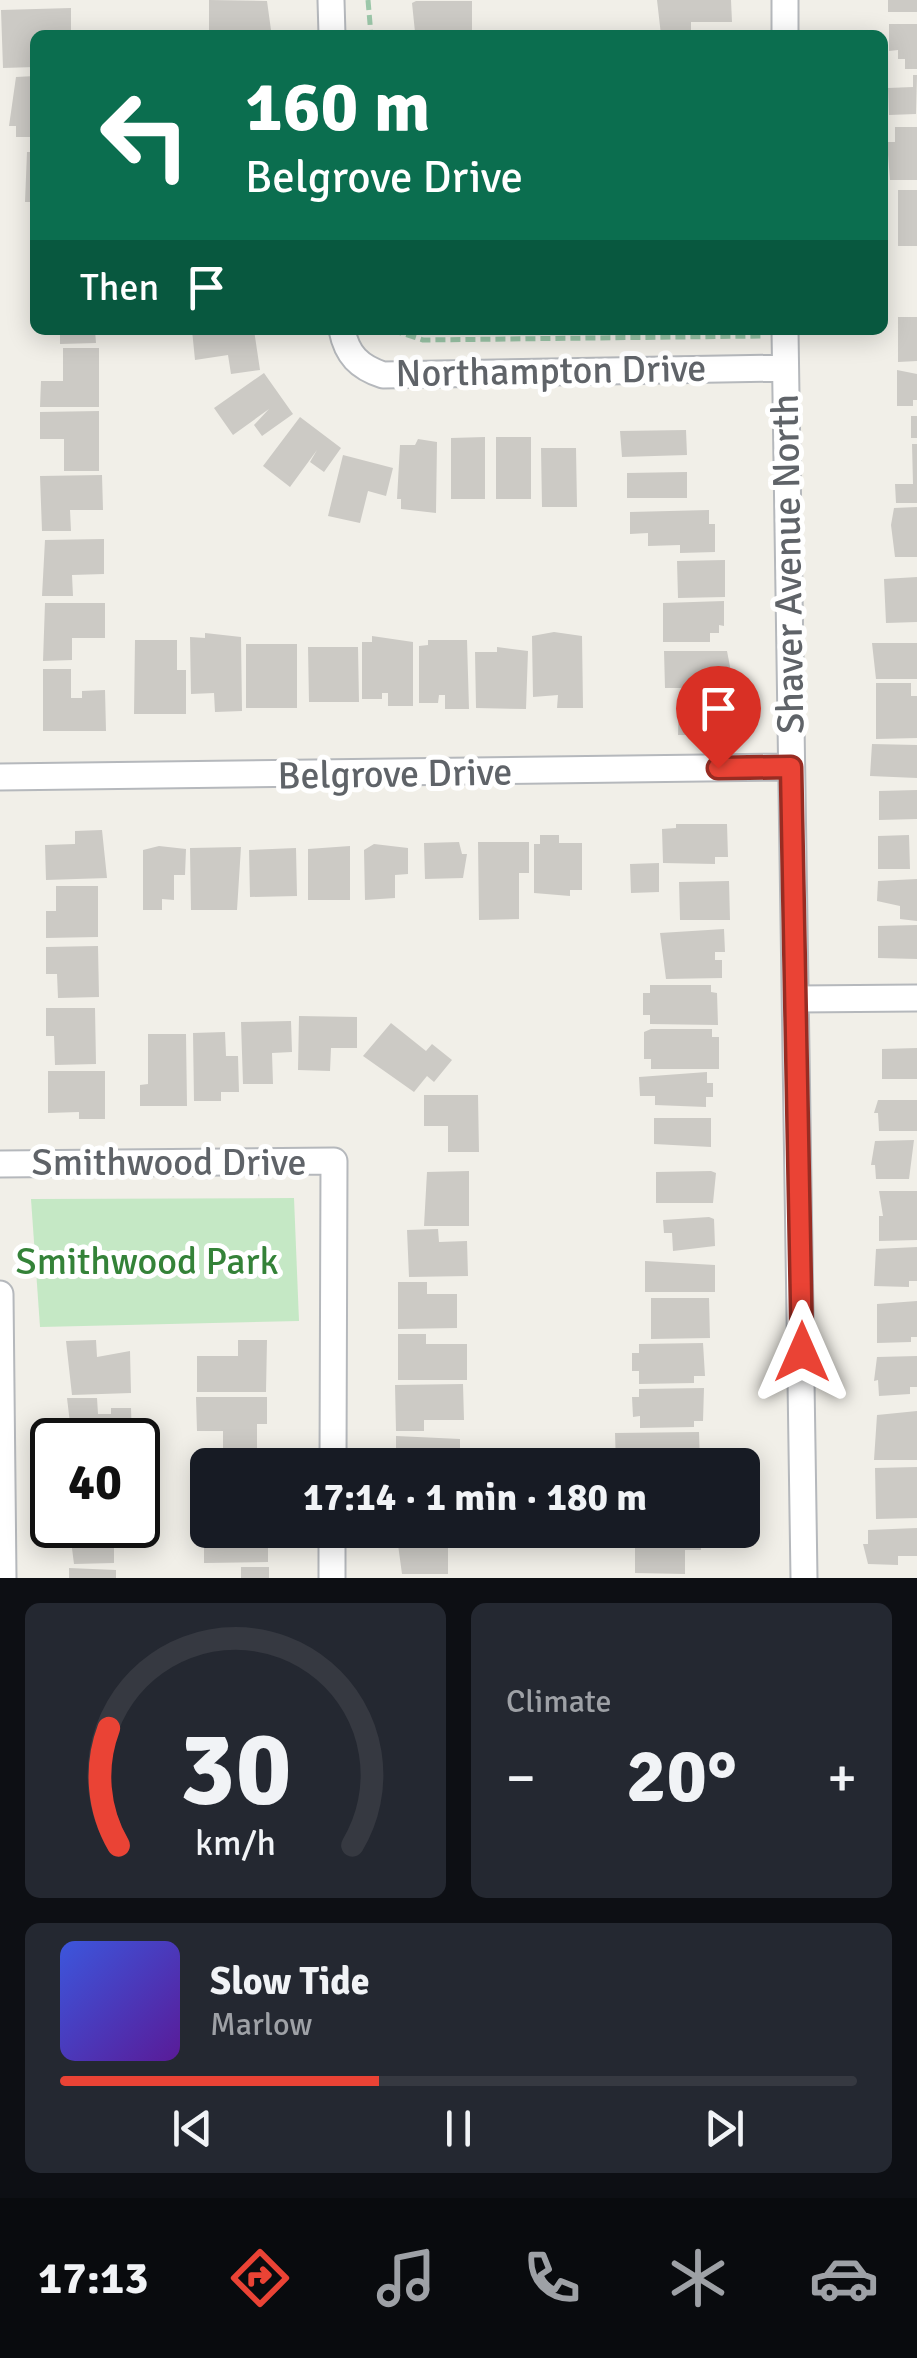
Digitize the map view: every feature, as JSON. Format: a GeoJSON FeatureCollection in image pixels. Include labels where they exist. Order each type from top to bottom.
{"type":"FeatureCollection","features":[{"type":"Feature","properties":{"kind":"street"},"geometry":{"type":"LineString","coordinates":[[330,0],[332,30]]}},
{"type":"Feature","properties":{"kind":"street"},"geometry":{"type":"LineString","coordinates":[[785,0],[785,30]]}},
{"type":"Feature","properties":{"kind":"street","name":"Northampton Drive"},"geometry":{"type":"LineString","coordinates":[[343,335],[345,346],[362,368],[383,375],[785,368]]}},
{"type":"Feature","properties":{"kind":"street","name":"Shaver Avenue North"},"geometry":{"type":"LineString","coordinates":[[775,336],[785,368],[798,999],[804,1578]]}},
{"type":"Feature","properties":{"kind":"street","name":"Belgrove Drive"},"geometry":{"type":"LineString","coordinates":[[0,778],[791,767]]}},
{"type":"Feature","properties":{"kind":"street"},"geometry":{"type":"LineString","coordinates":[[798,999],[917,998]]}},
{"type":"Feature","properties":{"kind":"street","name":"Smithwood Drive"},"geometry":{"type":"LineString","coordinates":[[0,1164],[334,1161],[333,1448]]}},
{"type":"Feature","properties":{"kind":"street"},"geometry":{"type":"LineString","coordinates":[[0,1294],[3,1578]]}},
{"type":"Feature","properties":{"kind":"street"},"geometry":{"type":"LineString","coordinates":[[332,1548],[332,1578]]}},
{"type":"Feature","properties":{"kind":"path"},"geometry":{"type":"LineString","coordinates":[[368,0],[371,30]]}},
{"type":"Feature","properties":{"kind":"path"},"geometry":{"type":"LineString","coordinates":[[408,335],[423,340],[775,336]]}},
{"type":"Feature","properties":{"kind":"green space","name":"Smithwood Park"},"geometry":{"type":"Polygon","coordinates":[[[294,1198],[299,1321],[40,1327],[31,1199],[294,1198]]]}},
{"type":"Feature","properties":{"kind":"building"},"geometry":{"type":"Polygon","coordinates":[[[209,0],[267,1],[271,30],[209,30],[209,0]]]}},
{"type":"Feature","properties":{"kind":"building"},"geometry":{"type":"Polygon","coordinates":[[[657,0],[731,0],[732,22],[691,22],[691,30],[660,30],[657,0]]]}},
{"type":"Feature","properties":{"kind":"building"},"geometry":{"type":"Polygon","coordinates":[[[888,0],[917,0],[917,12],[888,12],[888,0]]]}},
{"type":"Feature","properties":{"kind":"building"},"geometry":{"type":"Polygon","coordinates":[[[472,1],[472,30],[415,30],[412,3],[472,1]]]}},
{"type":"Feature","properties":{"kind":"building"},"geometry":{"type":"Polygon","coordinates":[[[71,8],[71,30],[30,30],[30,67],[3,68],[1,10],[71,8]]]}},
{"type":"Feature","properties":{"kind":"building"},"geometry":{"type":"Polygon","coordinates":[[[889,24],[917,24],[917,69],[905,69],[905,59],[898,59],[898,50],[889,51],[889,24]]]}},
{"type":"Feature","properties":{"kind":"building"},"geometry":{"type":"Polygon","coordinates":[[[913,75],[917,75],[916,114],[889,115],[888,88],[913,87],[913,75]]]}},
{"type":"Feature","properties":{"kind":"building"},"geometry":{"type":"Polygon","coordinates":[[[30,76],[30,137],[16,137],[16,126],[9,126],[16,77],[30,76]]]}},
{"type":"Feature","properties":{"kind":"building"},"geometry":{"type":"Polygon","coordinates":[[[895,127],[917,127],[917,180],[890,180],[888,142],[895,142],[895,127]]]}},
{"type":"Feature","properties":{"kind":"building"},"geometry":{"type":"Polygon","coordinates":[[[27,152],[30,152],[30,202],[25,202],[27,152]]]}},
{"type":"Feature","properties":{"kind":"building"},"geometry":{"type":"Polygon","coordinates":[[[898,190],[917,190],[917,246],[898,246],[898,190]]]}},
{"type":"Feature","properties":{"kind":"building"},"geometry":{"type":"Polygon","coordinates":[[[898,317],[917,317],[917,361],[898,362],[898,317]]]}},
{"type":"Feature","properties":{"kind":"building"},"geometry":{"type":"Polygon","coordinates":[[[60,335],[95,335],[96,343],[60,344],[60,335]]]}},
{"type":"Feature","properties":{"kind":"building"},"geometry":{"type":"Polygon","coordinates":[[[192,335],[255,335],[260,370],[231,374],[228,355],[195,360],[192,335]]]}},
{"type":"Feature","properties":{"kind":"building"},"geometry":{"type":"Polygon","coordinates":[[[63,348],[99,348],[99,407],[40,407],[41,381],[63,381],[63,348]]]}},
{"type":"Feature","properties":{"kind":"building"},"geometry":{"type":"Polygon","coordinates":[[[897,370],[917,374],[917,400],[913,400],[913,406],[897,406],[897,370]]]}},
{"type":"Feature","properties":{"kind":"building"},"geometry":{"type":"Polygon","coordinates":[[[264,373],[293,414],[262,436],[254,425],[269,409],[233,435],[214,408],[264,373]]]}},
{"type":"Feature","properties":{"kind":"building"},"geometry":{"type":"Polygon","coordinates":[[[99,411],[99,471],[64,471],[64,439],[40,439],[40,412],[99,411]]]}},
{"type":"Feature","properties":{"kind":"building"},"geometry":{"type":"Polygon","coordinates":[[[911,416],[917,416],[917,438],[911,438],[911,416]]]}},
{"type":"Feature","properties":{"kind":"building"},"geometry":{"type":"Polygon","coordinates":[[[300,417],[341,448],[324,472],[310,462],[317,450],[290,487],[263,466],[300,417]]]}},
{"type":"Feature","properties":{"kind":"building"},"geometry":{"type":"Polygon","coordinates":[[[686,430],[687,455],[622,457],[620,431],[686,430]]]}},
{"type":"Feature","properties":{"kind":"building"},"geometry":{"type":"Polygon","coordinates":[[[485,437],[485,499],[451,499],[451,438],[485,437]]]}},
{"type":"Feature","properties":{"kind":"building"},"geometry":{"type":"Polygon","coordinates":[[[496,437],[531,437],[531,499],[496,499],[496,437]]]}},
{"type":"Feature","properties":{"kind":"building"},"geometry":{"type":"Polygon","coordinates":[[[418,439],[437,442],[436,513],[401,509],[401,499],[397,499],[400,445],[415,445],[418,439]]]}},
{"type":"Feature","properties":{"kind":"building"},"geometry":{"type":"Polygon","coordinates":[[[912,444],[917,444],[917,503],[896,503],[895,484],[913,484],[912,444]]]}},
{"type":"Feature","properties":{"kind":"building"},"geometry":{"type":"Polygon","coordinates":[[[541,448],[576,448],[577,507],[542,507],[541,448]]]}},
{"type":"Feature","properties":{"kind":"building"},"geometry":{"type":"Polygon","coordinates":[[[343,455],[393,468],[386,496],[368,491],[360,523],[328,516],[343,455]]]}},
{"type":"Feature","properties":{"kind":"building"},"geometry":{"type":"Polygon","coordinates":[[[687,472],[687,498],[627,498],[627,473],[687,472]]]}},
{"type":"Feature","properties":{"kind":"building"},"geometry":{"type":"Polygon","coordinates":[[[102,475],[103,510],[70,510],[71,531],[42,531],[40,476],[102,475]]]}},
{"type":"Feature","properties":{"kind":"building"},"geometry":{"type":"Polygon","coordinates":[[[917,507],[917,557],[895,557],[891,525],[894,508],[917,507]]]}},
{"type":"Feature","properties":{"kind":"building"},"geometry":{"type":"Polygon","coordinates":[[[709,510],[709,524],[715,524],[715,552],[680,553],[680,545],[648,546],[648,533],[630,534],[630,512],[709,510]]]}},
{"type":"Feature","properties":{"kind":"building"},"geometry":{"type":"Polygon","coordinates":[[[104,539],[104,574],[72,575],[73,596],[42,596],[45,540],[104,539]]]}},
{"type":"Feature","properties":{"kind":"building"},"geometry":{"type":"Polygon","coordinates":[[[725,560],[725,597],[678,598],[677,561],[725,560]]]}},
{"type":"Feature","properties":{"kind":"building"},"geometry":{"type":"Polygon","coordinates":[[[917,577],[917,622],[886,623],[884,579],[917,577]]]}},
{"type":"Feature","properties":{"kind":"building"},"geometry":{"type":"Polygon","coordinates":[[[724,601],[724,626],[719,625],[719,633],[710,633],[710,642],[663,642],[663,603],[724,601]]]}},
{"type":"Feature","properties":{"kind":"building"},"geometry":{"type":"Polygon","coordinates":[[[45,603],[105,603],[105,638],[72,638],[72,660],[43,661],[45,603]]]}},
{"type":"Feature","properties":{"kind":"building"},"geometry":{"type":"Polygon","coordinates":[[[554,632],[582,636],[583,708],[557,708],[558,695],[533,697],[532,636],[554,632]]]}},
{"type":"Feature","properties":{"kind":"building"},"geometry":{"type":"Polygon","coordinates":[[[205,633],[241,637],[242,711],[215,712],[214,693],[191,694],[190,637],[205,638],[205,633]]]}},
{"type":"Feature","properties":{"kind":"building"},"geometry":{"type":"Polygon","coordinates":[[[372,636],[413,642],[413,706],[388,706],[388,693],[382,693],[382,699],[362,699],[362,642],[372,642],[372,636]]]}},
{"type":"Feature","properties":{"kind":"building"},"geometry":{"type":"Polygon","coordinates":[[[135,640],[177,640],[177,670],[186,670],[186,714],[134,714],[135,640]]]}},
{"type":"Feature","properties":{"kind":"building"},"geometry":{"type":"Polygon","coordinates":[[[428,640],[467,640],[469,709],[445,709],[445,695],[439,695],[438,703],[419,703],[419,646],[428,645],[428,640]]]}},
{"type":"Feature","properties":{"kind":"building"},"geometry":{"type":"Polygon","coordinates":[[[872,643],[917,643],[917,679],[876,679],[872,643]]]}},
{"type":"Feature","properties":{"kind":"building"},"geometry":{"type":"Polygon","coordinates":[[[246,644],[297,644],[297,708],[246,708],[246,644]]]}},
{"type":"Feature","properties":{"kind":"building"},"geometry":{"type":"Polygon","coordinates":[[[308,647],[358,647],[359,702],[309,702],[308,647]]]}},
{"type":"Feature","properties":{"kind":"building"},"geometry":{"type":"Polygon","coordinates":[[[497,647],[528,651],[526,709],[476,708],[475,652],[497,652],[497,647]]]}},
{"type":"Feature","properties":{"kind":"building"},"geometry":{"type":"Polygon","coordinates":[[[664,651],[727,651],[732,677],[724,677],[724,688],[665,688],[664,651]]]}},
{"type":"Feature","properties":{"kind":"building"},"geometry":{"type":"Polygon","coordinates":[[[43,669],[71,669],[71,698],[82,698],[82,691],[105,690],[106,731],[43,731],[43,669]]]}},
{"type":"Feature","properties":{"kind":"building"},"geometry":{"type":"Polygon","coordinates":[[[876,683],[911,683],[911,696],[917,696],[917,738],[876,739],[876,683]]]}},
{"type":"Feature","properties":{"kind":"building"},"geometry":{"type":"Polygon","coordinates":[[[679,695],[734,695],[728,735],[678,735],[679,695]]]}},
{"type":"Feature","properties":{"kind":"building"},"geometry":{"type":"Polygon","coordinates":[[[872,744],[917,745],[917,778],[870,776],[872,744]]]}},
{"type":"Feature","properties":{"kind":"building"},"geometry":{"type":"Polygon","coordinates":[[[917,790],[917,819],[879,820],[879,791],[917,790]]]}},
{"type":"Feature","properties":{"kind":"building"},"geometry":{"type":"Polygon","coordinates":[[[676,824],[727,824],[728,857],[715,857],[715,864],[663,863],[662,829],[676,828],[676,824]]]}},
{"type":"Feature","properties":{"kind":"building"},"geometry":{"type":"Polygon","coordinates":[[[102,830],[107,878],[46,880],[45,845],[75,844],[75,831],[102,830]]]}},
{"type":"Feature","properties":{"kind":"building"},"geometry":{"type":"Polygon","coordinates":[[[540,835],[559,835],[559,843],[582,843],[582,890],[570,890],[570,896],[534,893],[534,844],[540,844],[540,835]]]}},
{"type":"Feature","properties":{"kind":"building"},"geometry":{"type":"Polygon","coordinates":[[[909,835],[910,869],[878,869],[878,836],[909,835]]]}},
{"type":"Feature","properties":{"kind":"building"},"geometry":{"type":"Polygon","coordinates":[[[459,842],[462,854],[467,854],[463,878],[425,879],[424,843],[459,842]]]}},
{"type":"Feature","properties":{"kind":"building"},"geometry":{"type":"Polygon","coordinates":[[[478,842],[529,842],[529,873],[519,873],[519,919],[479,920],[478,842]]]}},
{"type":"Feature","properties":{"kind":"building"},"geometry":{"type":"Polygon","coordinates":[[[374,844],[408,848],[408,874],[395,875],[395,898],[365,900],[364,850],[374,844]]]}},
{"type":"Feature","properties":{"kind":"building"},"geometry":{"type":"Polygon","coordinates":[[[159,846],[186,849],[185,875],[174,875],[174,900],[162,899],[162,910],[143,910],[143,850],[159,846]]]}},
{"type":"Feature","properties":{"kind":"building"},"geometry":{"type":"Polygon","coordinates":[[[350,846],[350,900],[308,900],[308,849],[350,846]]]}},
{"type":"Feature","properties":{"kind":"building"},"geometry":{"type":"Polygon","coordinates":[[[241,847],[237,910],[191,910],[190,848],[241,847]]]}},
{"type":"Feature","properties":{"kind":"building"},"geometry":{"type":"Polygon","coordinates":[[[296,848],[297,896],[250,897],[249,850],[296,848]]]}},
{"type":"Feature","properties":{"kind":"building"},"geometry":{"type":"Polygon","coordinates":[[[659,863],[659,892],[631,893],[630,864],[659,863]]]}},
{"type":"Feature","properties":{"kind":"building"},"geometry":{"type":"Polygon","coordinates":[[[917,879],[917,921],[900,919],[900,906],[877,901],[878,881],[917,879]]]}},
{"type":"Feature","properties":{"kind":"building"},"geometry":{"type":"Polygon","coordinates":[[[729,881],[730,920],[680,920],[679,882],[729,881]]]}},
{"type":"Feature","properties":{"kind":"building"},"geometry":{"type":"Polygon","coordinates":[[[56,886],[98,886],[98,937],[46,938],[46,911],[56,911],[56,886]]]}},
{"type":"Feature","properties":{"kind":"building"},"geometry":{"type":"Polygon","coordinates":[[[917,925],[917,959],[878,958],[878,926],[917,925]]]}},
{"type":"Feature","properties":{"kind":"building"},"geometry":{"type":"Polygon","coordinates":[[[724,929],[725,952],[715,952],[715,960],[722,960],[722,978],[666,979],[660,933],[724,929]]]}},
{"type":"Feature","properties":{"kind":"building"},"geometry":{"type":"Polygon","coordinates":[[[98,946],[99,997],[58,998],[57,974],[46,974],[46,947],[98,946]]]}},
{"type":"Feature","properties":{"kind":"building"},"geometry":{"type":"Polygon","coordinates":[[[650,985],[711,985],[711,992],[717,993],[718,1025],[650,1024],[650,1015],[643,1015],[643,993],[650,993],[650,985]]]}},
{"type":"Feature","properties":{"kind":"building"},"geometry":{"type":"Polygon","coordinates":[[[46,1008],[95,1008],[96,1064],[55,1065],[54,1036],[46,1036],[46,1008]]]}},
{"type":"Feature","properties":{"kind":"building"},"geometry":{"type":"Polygon","coordinates":[[[299,1016],[357,1017],[357,1048],[331,1048],[330,1071],[298,1070],[299,1016]]]}},
{"type":"Feature","properties":{"kind":"building"},"geometry":{"type":"Polygon","coordinates":[[[291,1021],[292,1052],[272,1053],[273,1084],[243,1084],[241,1022],[291,1021]]]}},
{"type":"Feature","properties":{"kind":"building"},"geometry":{"type":"Polygon","coordinates":[[[391,1023],[426,1051],[432,1044],[452,1060],[434,1082],[427,1076],[414,1092],[363,1056],[391,1023]]]}},
{"type":"Feature","properties":{"kind":"building"},"geometry":{"type":"Polygon","coordinates":[[[712,1029],[712,1037],[719,1037],[719,1069],[651,1069],[651,1059],[644,1059],[644,1032],[712,1029]]]}},
{"type":"Feature","properties":{"kind":"building"},"geometry":{"type":"Polygon","coordinates":[[[225,1032],[226,1056],[238,1056],[239,1092],[221,1092],[221,1101],[194,1101],[193,1033],[225,1032]]]}},
{"type":"Feature","properties":{"kind":"building"},"geometry":{"type":"Polygon","coordinates":[[[148,1034],[186,1034],[187,1106],[140,1106],[140,1085],[148,1084],[148,1034]]]}},
{"type":"Feature","properties":{"kind":"building"},"geometry":{"type":"Polygon","coordinates":[[[917,1048],[917,1079],[882,1079],[882,1049],[917,1048]]]}},
{"type":"Feature","properties":{"kind":"building"},"geometry":{"type":"Polygon","coordinates":[[[48,1071],[105,1071],[105,1119],[79,1119],[79,1112],[48,1113],[48,1071]]]}},
{"type":"Feature","properties":{"kind":"building"},"geometry":{"type":"Polygon","coordinates":[[[707,1072],[707,1083],[713,1083],[713,1097],[706,1097],[706,1107],[655,1105],[655,1096],[640,1096],[639,1077],[707,1072]]]}},
{"type":"Feature","properties":{"kind":"building"},"geometry":{"type":"Polygon","coordinates":[[[424,1095],[478,1095],[479,1152],[448,1152],[448,1126],[424,1126],[424,1095]]]}},
{"type":"Feature","properties":{"kind":"building"},"geometry":{"type":"Polygon","coordinates":[[[878,1100],[917,1100],[917,1131],[879,1131],[878,1113],[874,1113],[878,1100]]]}},
{"type":"Feature","properties":{"kind":"building"},"geometry":{"type":"Polygon","coordinates":[[[654,1118],[711,1118],[711,1147],[654,1144],[654,1118]]]}},
{"type":"Feature","properties":{"kind":"building"},"geometry":{"type":"Polygon","coordinates":[[[914,1140],[909,1179],[876,1179],[875,1165],[871,1165],[875,1141],[914,1140]]]}},
{"type":"Feature","properties":{"kind":"building"},"geometry":{"type":"Polygon","coordinates":[[[469,1171],[469,1226],[424,1226],[427,1172],[469,1171]]]}},
{"type":"Feature","properties":{"kind":"building"},"geometry":{"type":"Polygon","coordinates":[[[656,1172],[716,1173],[713,1203],[656,1203],[656,1172]]]}},
{"type":"Feature","properties":{"kind":"building"},"geometry":{"type":"Polygon","coordinates":[[[879,1191],[917,1191],[917,1240],[879,1241],[879,1216],[883,1216],[879,1191]]]}},
{"type":"Feature","properties":{"kind":"building"},"geometry":{"type":"Polygon","coordinates":[[[714,1219],[715,1246],[673,1251],[672,1233],[664,1233],[663,1220],[714,1219]]]}},
{"type":"Feature","properties":{"kind":"building"},"geometry":{"type":"Polygon","coordinates":[[[438,1229],[439,1242],[467,1241],[468,1276],[409,1277],[407,1230],[438,1229]]]}},
{"type":"Feature","properties":{"kind":"building"},"geometry":{"type":"Polygon","coordinates":[[[917,1247],[917,1281],[909,1281],[909,1287],[874,1286],[876,1249],[917,1247]]]}},
{"type":"Feature","properties":{"kind":"building"},"geometry":{"type":"Polygon","coordinates":[[[645,1261],[715,1265],[715,1292],[645,1292],[645,1261]]]}},
{"type":"Feature","properties":{"kind":"building"},"geometry":{"type":"Polygon","coordinates":[[[398,1282],[427,1282],[427,1294],[457,1294],[457,1328],[398,1329],[398,1282]]]}},
{"type":"Feature","properties":{"kind":"building"},"geometry":{"type":"Polygon","coordinates":[[[651,1298],[709,1298],[710,1338],[651,1339],[651,1298]]]}},
{"type":"Feature","properties":{"kind":"building"},"geometry":{"type":"Polygon","coordinates":[[[917,1301],[917,1337],[911,1337],[911,1342],[877,1343],[877,1304],[917,1301]]]}},
{"type":"Feature","properties":{"kind":"building"},"geometry":{"type":"Polygon","coordinates":[[[398,1334],[426,1334],[426,1344],[467,1344],[467,1380],[398,1380],[398,1334]]]}},
{"type":"Feature","properties":{"kind":"building"},"geometry":{"type":"Polygon","coordinates":[[[96,1340],[97,1357],[130,1351],[131,1393],[72,1395],[66,1341],[96,1340]]]}},
{"type":"Feature","properties":{"kind":"building"},"geometry":{"type":"Polygon","coordinates":[[[238,1340],[267,1340],[266,1392],[197,1392],[197,1356],[238,1356],[238,1340]]]}},
{"type":"Feature","properties":{"kind":"building"},"geometry":{"type":"Polygon","coordinates":[[[703,1343],[705,1376],[694,1376],[694,1383],[639,1384],[639,1371],[632,1371],[632,1353],[639,1353],[639,1344],[703,1343]]]}},
{"type":"Feature","properties":{"kind":"building"},"geometry":{"type":"Polygon","coordinates":[[[917,1356],[917,1387],[910,1387],[910,1394],[879,1396],[878,1380],[874,1381],[877,1357],[917,1356]]]}},
{"type":"Feature","properties":{"kind":"building"},"geometry":{"type":"Polygon","coordinates":[[[463,1384],[464,1420],[424,1420],[424,1431],[396,1431],[395,1385],[463,1384]]]}},
{"type":"Feature","properties":{"kind":"building"},"geometry":{"type":"Polygon","coordinates":[[[704,1388],[703,1421],[694,1421],[694,1427],[640,1428],[640,1416],[633,1417],[632,1397],[639,1397],[639,1389],[704,1388]]]}},
{"type":"Feature","properties":{"kind":"building"},"geometry":{"type":"Polygon","coordinates":[[[196,1397],[267,1397],[267,1424],[257,1424],[257,1448],[223,1448],[223,1431],[197,1431],[196,1397]]]}},
{"type":"Feature","properties":{"kind":"building"},"geometry":{"type":"Polygon","coordinates":[[[67,1398],[97,1398],[98,1414],[111,1414],[111,1408],[131,1408],[131,1418],[69,1418],[67,1398]]]}},
{"type":"Feature","properties":{"kind":"building"},"geometry":{"type":"Polygon","coordinates":[[[917,1411],[917,1460],[874,1460],[877,1415],[917,1411]]]}},
{"type":"Feature","properties":{"kind":"building"},"geometry":{"type":"Polygon","coordinates":[[[699,1432],[699,1448],[615,1448],[615,1433],[699,1432]]]}},
{"type":"Feature","properties":{"kind":"building"},"geometry":{"type":"Polygon","coordinates":[[[396,1436],[460,1439],[460,1448],[396,1448],[396,1436]]]}},
{"type":"Feature","properties":{"kind":"building"},"geometry":{"type":"Polygon","coordinates":[[[917,1467],[917,1518],[876,1519],[875,1468],[917,1467]]]}},
{"type":"Feature","properties":{"kind":"building"},"geometry":{"type":"Polygon","coordinates":[[[917,1528],[917,1556],[898,1556],[898,1565],[868,1564],[863,1544],[868,1544],[868,1530],[917,1528]]]}},
{"type":"Feature","properties":{"kind":"building"},"geometry":{"type":"Polygon","coordinates":[[[72,1548],[114,1548],[114,1563],[74,1564],[72,1548]]]}},
{"type":"Feature","properties":{"kind":"building"},"geometry":{"type":"Polygon","coordinates":[[[204,1548],[268,1548],[268,1562],[204,1563],[204,1548]]]}},
{"type":"Feature","properties":{"kind":"building"},"geometry":{"type":"Polygon","coordinates":[[[398,1548],[448,1548],[448,1574],[402,1574],[398,1548]]]}},
{"type":"Feature","properties":{"kind":"building"},"geometry":{"type":"Polygon","coordinates":[[[635,1548],[701,1548],[685,1550],[685,1574],[635,1573],[635,1548]]]}},
{"type":"Feature","properties":{"kind":"building"},"geometry":{"type":"Polygon","coordinates":[[[241,1567],[269,1567],[269,1578],[241,1578],[241,1567]]]}},
{"type":"Feature","properties":{"kind":"building"},"geometry":{"type":"Polygon","coordinates":[[[69,1568],[116,1570],[116,1578],[69,1578],[69,1568]]]}},
{"type":"Feature","properties":{"kind":"route"},"geometry":{"type":"LineString","coordinates":[[718,768],[791,767],[802,1352]]}}]}
